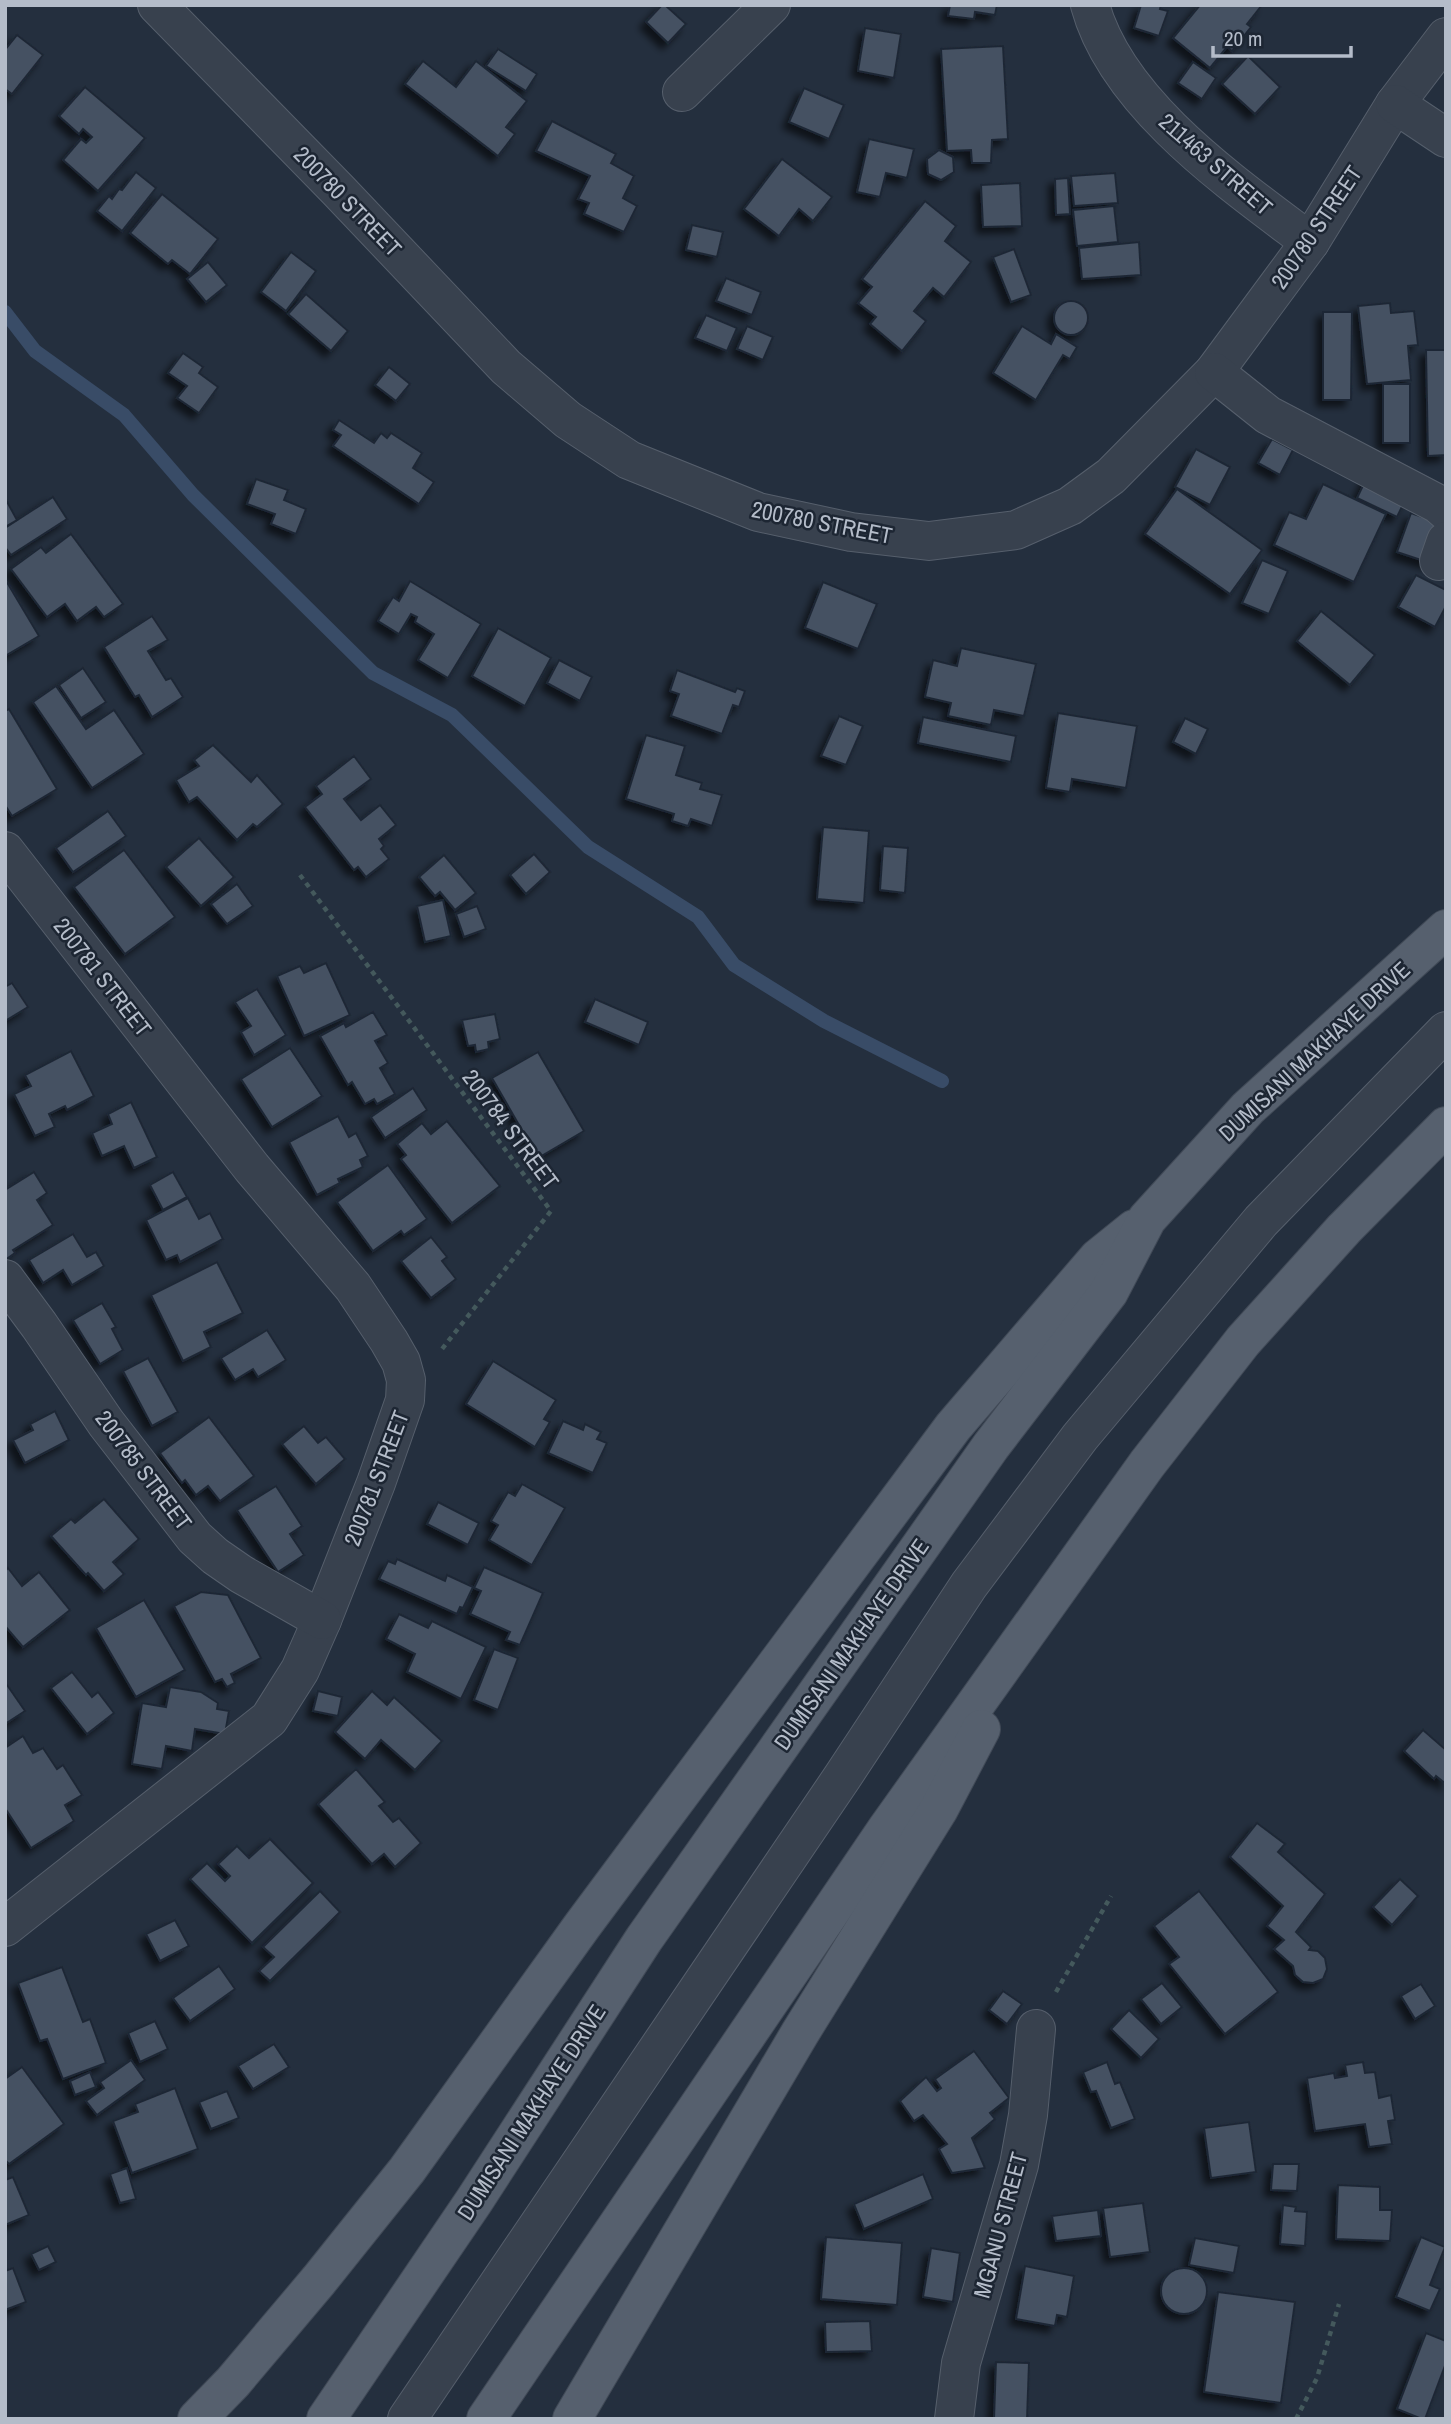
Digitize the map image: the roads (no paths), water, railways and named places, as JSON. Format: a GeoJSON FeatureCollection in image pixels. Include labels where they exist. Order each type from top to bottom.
{"type":"FeatureCollection","features":[{"type":"Feature","properties":{"kind":"main road","name":"DUMISANI MAKHAYE DRIVE"},"geometry":{"type":"LineString","coordinates":[[326,2419],[474,2201],[644,1939],[991,1446],[1108,1292],[1147,1219],[1248,1108],[1446,929]]}},
{"type":"Feature","properties":{"kind":"main road"},"geometry":{"type":"LineString","coordinates":[[486,2419],[888,1827],[1147,1464],[1243,1341],[1344,1230],[1446,1126]]}},
{"type":"Feature","properties":{"kind":"main road"},"geometry":{"type":"LineString","coordinates":[[197,2419],[233,2382],[407,2170],[582,1926],[953,1427],[1098,1258],[1147,1219]]}},
{"type":"Feature","properties":{"kind":"main road"},"geometry":{"type":"LineString","coordinates":[[572,2419],[800,2033],[939,1809],[1054,1591]]}},
{"type":"Feature","properties":{"kind":"street","name":"200780 STREET"},"geometry":{"type":"LineString","coordinates":[[157,5],[506,367],[568,420],[629,460],[758,512],[851,531],[929,541],[1016,530],[1070,506],[1111,476],[1214,372],[1310,242],[1395,104],[1446,37]]}},
{"type":"Feature","properties":{"kind":"street"},"geometry":{"type":"LineString","coordinates":[[682,92],[771,5]]}},
{"type":"Feature","properties":{"kind":"street","name":"211463 STREET"},"geometry":{"type":"LineString","coordinates":[[1090,5],[1108,50],[1130,82],[1174,133],[1310,242]]}},
{"type":"Feature","properties":{"kind":"street"},"geometry":{"type":"LineString","coordinates":[[1395,104],[1446,138]]}},
{"type":"Feature","properties":{"kind":"street"},"geometry":{"type":"LineString","coordinates":[[1214,372],[1268,415],[1446,510]]}},
{"type":"Feature","properties":{"kind":"street","name":"200781 STREET"},"geometry":{"type":"LineString","coordinates":[[5,851],[252,1168],[353,1287],[401,1362],[406,1380],[405,1401],[322,1620],[300,1670],[269,1719],[5,1927]]}},
{"type":"Feature","properties":{"kind":"street"},"geometry":{"type":"LineString","coordinates":[[407,2419],[843,1776],[969,1585],[1064,1458],[1261,1221],[1446,1031]]}},
{"type":"Feature","properties":{"kind":"street","name":"200785 STREET"},"geometry":{"type":"LineString","coordinates":[[5,1279],[106,1423],[195,1538],[241,1574],[322,1620]]}},
{"type":"Feature","properties":{"kind":"street","name":"MGANU STREET"},"geometry":{"type":"LineString","coordinates":[[954,2419],[961,2363],[1019,2165],[1028,2115],[1036,2029]]}},
{"type":"Feature","properties":{"kind":"waterway"},"geometry":{"type":"LineString","coordinates":[[5,312],[35,351],[124,415],[193,495],[373,673],[452,715],[588,847],[698,917],[734,965],[824,1021],[942,1081]]}}]}
